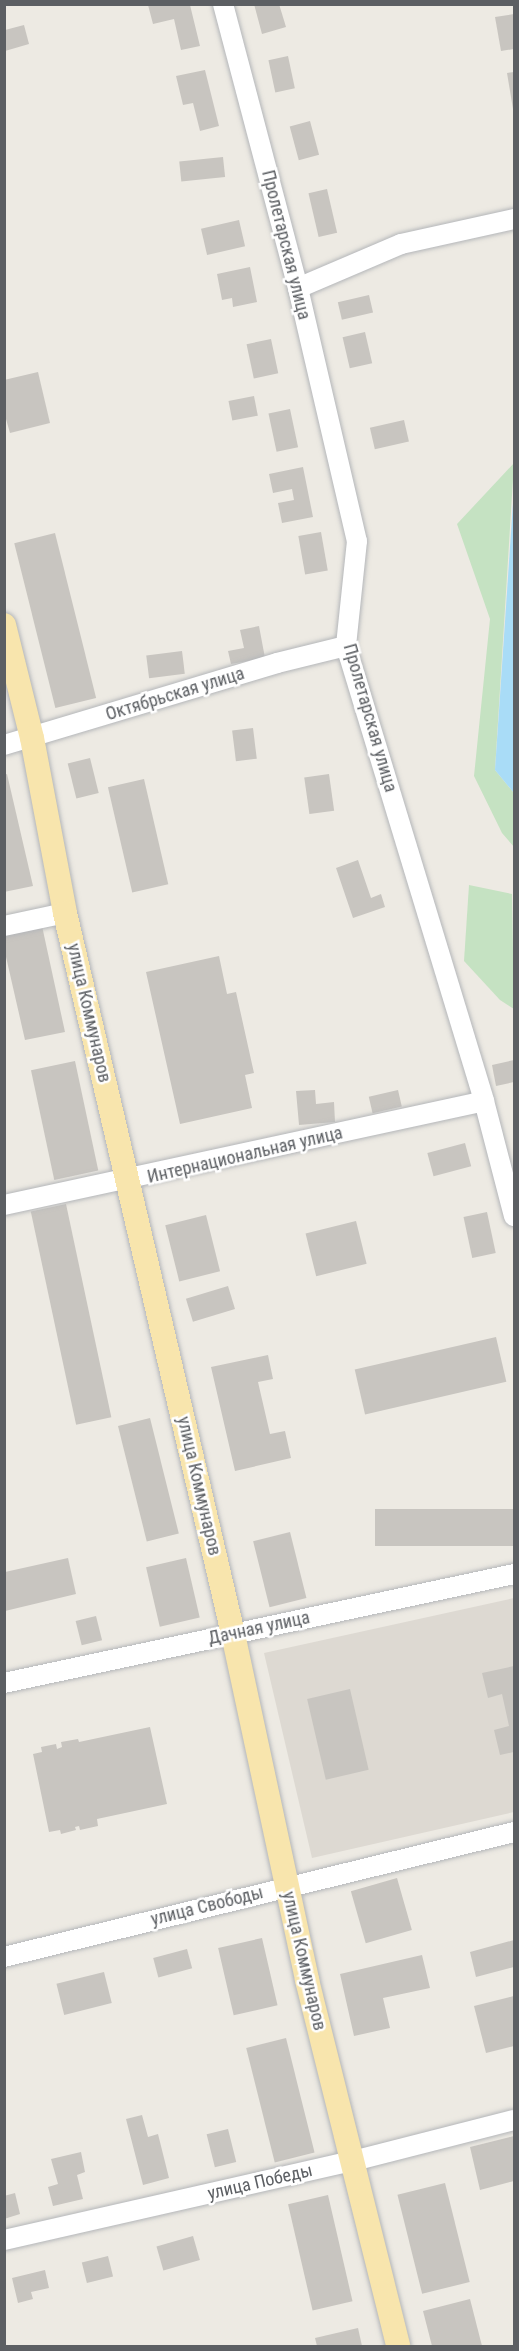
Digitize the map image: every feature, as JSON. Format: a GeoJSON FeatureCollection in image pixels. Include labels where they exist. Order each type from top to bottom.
{"type":"FeatureCollection","features":[{"type":"Feature","properties":{"kind":"main road","name":"улица Коммунаров"},"geometry":{"type":"LineString","coordinates":[[4,625],[32,738],[65,913],[233,1634],[307,1980],[398,2346]]}},
{"type":"Feature","properties":{"kind":"street","name":"Пролетарская улица"},"geometry":{"type":"LineString","coordinates":[[224,4],[298,288],[357,540],[346,646],[484,1101],[514,1216]]}},
{"type":"Feature","properties":{"kind":"street"},"geometry":{"type":"LineString","coordinates":[[298,288],[401,244],[514,219]]}},
{"type":"Feature","properties":{"kind":"street","name":"Октябрьская улица"},"geometry":{"type":"LineString","coordinates":[[4,745],[277,663],[346,646]]}},
{"type":"Feature","properties":{"kind":"street"},"geometry":{"type":"LineString","coordinates":[[4,926],[65,913]]}},
{"type":"Feature","properties":{"kind":"street","name":"Интернациональная улица"},"geometry":{"type":"LineString","coordinates":[[4,1205],[128,1181],[484,1101]]}},
{"type":"Feature","properties":{"kind":"street","name":"Дачная улица"},"geometry":{"type":"LineString","coordinates":[[4,1683],[514,1574]]}},
{"type":"Feature","properties":{"kind":"street","name":"улица Свободы"},"geometry":{"type":"LineString","coordinates":[[4,1957],[287,1886],[514,1833]]}},
{"type":"Feature","properties":{"kind":"street","name":"улица Победы"},"geometry":{"type":"LineString","coordinates":[[4,2240],[353,2161],[514,2120]]}},
{"type":"Feature","properties":{"kind":"shaded area"},"geometry":{"type":"Polygon","coordinates":[[[514,1598],[514,1812],[312,1858],[264,1653],[514,1598]]]}},
{"type":"Feature","properties":{"kind":"green space"},"geometry":{"type":"Polygon","coordinates":[[[514,463],[495,770],[514,793],[514,847],[502,833],[474,776],[490,619],[457,524],[514,463]]]}},
{"type":"Feature","properties":{"kind":"green space"},"geometry":{"type":"Polygon","coordinates":[[[469,885],[512,894],[514,1009],[500,1000],[464,961],[469,885]]]}},
{"type":"Feature","properties":{"kind":"water"},"geometry":{"type":"Polygon","coordinates":[[[514,488],[514,793],[495,770],[514,488]]]}},
{"type":"Feature","properties":{"kind":"building"},"geometry":{"type":"Polygon","coordinates":[[[254,4],[279,4],[286,27],[262,34],[254,4]]]}},
{"type":"Feature","properties":{"kind":"building"},"geometry":{"type":"Polygon","coordinates":[[[148,5],[190,5],[200,46],[181,50],[174,19],[153,24],[148,5]]]}},
{"type":"Feature","properties":{"kind":"building"},"geometry":{"type":"Polygon","coordinates":[[[514,14],[514,49],[501,51],[495,17],[514,14]]]}},
{"type":"Feature","properties":{"kind":"building"},"geometry":{"type":"Polygon","coordinates":[[[24,25],[29,44],[5,51],[5,30],[24,25]]]}},
{"type":"Feature","properties":{"kind":"building"},"geometry":{"type":"Polygon","coordinates":[[[288,56],[295,88],[275,92],[268,60],[288,56]]]}},
{"type":"Feature","properties":{"kind":"building"},"geometry":{"type":"Polygon","coordinates":[[[205,70],[219,126],[200,131],[193,103],[183,105],[176,76],[205,70]]]}},
{"type":"Feature","properties":{"kind":"building"},"geometry":{"type":"Polygon","coordinates":[[[514,72],[514,109],[513,109],[507,73],[514,72]]]}},
{"type":"Feature","properties":{"kind":"building"},"geometry":{"type":"Polygon","coordinates":[[[310,121],[319,155],[299,160],[290,126],[310,121]]]}},
{"type":"Feature","properties":{"kind":"building"},"geometry":{"type":"Polygon","coordinates":[[[223,157],[225,177],[181,181],[179,162],[223,157]]]}},
{"type":"Feature","properties":{"kind":"building"},"geometry":{"type":"Polygon","coordinates":[[[327,189],[337,233],[319,237],[308,193],[327,189]]]}},
{"type":"Feature","properties":{"kind":"building"},"geometry":{"type":"Polygon","coordinates":[[[239,220],[245,246],[207,255],[201,229],[239,220]]]}},
{"type":"Feature","properties":{"kind":"building"},"geometry":{"type":"Polygon","coordinates":[[[250,267],[257,302],[233,307],[232,298],[222,300],[217,274],[250,267]]]}},
{"type":"Feature","properties":{"kind":"building"},"geometry":{"type":"Polygon","coordinates":[[[369,295],[373,313],[342,320],[338,302],[369,295]]]}},
{"type":"Feature","properties":{"kind":"building"},"geometry":{"type":"Polygon","coordinates":[[[365,332],[372,363],[350,368],[343,337],[365,332]]]}},
{"type":"Feature","properties":{"kind":"building"},"geometry":{"type":"Polygon","coordinates":[[[271,339],[278,373],[254,378],[247,344],[271,339]]]}},
{"type":"Feature","properties":{"kind":"building"},"geometry":{"type":"Polygon","coordinates":[[[38,372],[50,423],[10,433],[4,412],[4,380],[38,372]]]}},
{"type":"Feature","properties":{"kind":"building"},"geometry":{"type":"Polygon","coordinates":[[[254,396],[258,416],[232,421],[228,401],[254,396]]]}},
{"type":"Feature","properties":{"kind":"building"},"geometry":{"type":"Polygon","coordinates":[[[290,409],[298,447],[277,452],[268,414],[290,409]]]}},
{"type":"Feature","properties":{"kind":"building"},"geometry":{"type":"Polygon","coordinates":[[[404,420],[409,441],[375,449],[370,428],[404,420]]]}},
{"type":"Feature","properties":{"kind":"building"},"geometry":{"type":"Polygon","coordinates":[[[303,467],[313,517],[282,523],[278,503],[294,500],[292,489],[273,493],[269,474],[303,467]]]}},
{"type":"Feature","properties":{"kind":"building"},"geometry":{"type":"Polygon","coordinates":[[[321,532],[328,570],[305,574],[298,536],[321,532]]]}},
{"type":"Feature","properties":{"kind":"building"},"geometry":{"type":"Polygon","coordinates":[[[55,533],[96,698],[55,708],[14,543],[55,533]]]}},
{"type":"Feature","properties":{"kind":"building"},"geometry":{"type":"Polygon","coordinates":[[[259,626],[265,658],[231,664],[228,651],[244,648],[240,630],[259,626]]]}},
{"type":"Feature","properties":{"kind":"building"},"geometry":{"type":"Polygon","coordinates":[[[182,651],[185,674],[149,678],[146,655],[182,651]]]}},
{"type":"Feature","properties":{"kind":"building"},"geometry":{"type":"Polygon","coordinates":[[[253,728],[257,759],[236,761],[232,731],[253,728]]]}},
{"type":"Feature","properties":{"kind":"building"},"geometry":{"type":"Polygon","coordinates":[[[90,758],[99,793],[76,798],[68,764],[90,758]]]}},
{"type":"Feature","properties":{"kind":"building"},"geometry":{"type":"Polygon","coordinates":[[[7,774],[33,886],[4,892],[4,775],[7,774]]]}},
{"type":"Feature","properties":{"kind":"building"},"geometry":{"type":"Polygon","coordinates":[[[329,774],[334,811],[309,814],[304,777],[329,774]]]}},
{"type":"Feature","properties":{"kind":"building"},"geometry":{"type":"Polygon","coordinates":[[[144,779],[168,884],[132,893],[108,787],[144,779]]]}},
{"type":"Feature","properties":{"kind":"building"},"geometry":{"type":"Polygon","coordinates":[[[358,860],[371,898],[381,894],[385,907],[353,918],[336,868],[358,860]]]}},
{"type":"Feature","properties":{"kind":"building"},"geometry":{"type":"Polygon","coordinates":[[[42,926],[65,1032],[25,1040],[4,948],[4,933],[42,926]]]}},
{"type":"Feature","properties":{"kind":"building"},"geometry":{"type":"Polygon","coordinates":[[[219,956],[227,994],[236,992],[254,1073],[245,1075],[252,1108],[180,1124],[146,972],[219,956]]]}},
{"type":"Feature","properties":{"kind":"building"},"geometry":{"type":"Polygon","coordinates":[[[514,1060],[514,1082],[496,1086],[492,1065],[514,1060]]]}},
{"type":"Feature","properties":{"kind":"building"},"geometry":{"type":"Polygon","coordinates":[[[75,1061],[98,1171],[54,1180],[31,1070],[75,1061]]]}},
{"type":"Feature","properties":{"kind":"building"},"geometry":{"type":"Polygon","coordinates":[[[315,1090],[316,1104],[334,1102],[335,1122],[299,1125],[296,1091],[315,1090]]]}},
{"type":"Feature","properties":{"kind":"building"},"geometry":{"type":"Polygon","coordinates":[[[398,1090],[402,1107],[373,1113],[369,1097],[398,1090]]]}},
{"type":"Feature","properties":{"kind":"building"},"geometry":{"type":"Polygon","coordinates":[[[465,1143],[471,1166],[434,1176],[427,1153],[465,1143]]]}},
{"type":"Feature","properties":{"kind":"building"},"geometry":{"type":"Polygon","coordinates":[[[66,1204],[111,1417],[76,1425],[31,1211],[66,1204]]]}},
{"type":"Feature","properties":{"kind":"building"},"geometry":{"type":"Polygon","coordinates":[[[487,1212],[496,1253],[472,1258],[464,1217],[487,1212]]]}},
{"type":"Feature","properties":{"kind":"building"},"geometry":{"type":"Polygon","coordinates":[[[206,1215],[220,1271],[179,1281],[165,1225],[206,1215]]]}},
{"type":"Feature","properties":{"kind":"building"},"geometry":{"type":"Polygon","coordinates":[[[356,1221],[367,1264],[316,1276],[306,1234],[356,1221]]]}},
{"type":"Feature","properties":{"kind":"building"},"geometry":{"type":"Polygon","coordinates":[[[228,1286],[235,1309],[193,1322],[186,1299],[228,1286]]]}},
{"type":"Feature","properties":{"kind":"building"},"geometry":{"type":"Polygon","coordinates":[[[496,1337],[506,1382],[365,1414],[355,1370],[496,1337]]]}},
{"type":"Feature","properties":{"kind":"building"},"geometry":{"type":"Polygon","coordinates":[[[268,1355],[273,1379],[258,1382],[270,1434],[285,1431],[291,1458],[235,1471],[211,1367],[268,1355]]]}},
{"type":"Feature","properties":{"kind":"building"},"geometry":{"type":"Polygon","coordinates":[[[150,1418],[179,1533],[147,1541],[118,1426],[150,1418]]]}},
{"type":"Feature","properties":{"kind":"building"},"geometry":{"type":"Polygon","coordinates":[[[375,1509],[514,1509],[514,1546],[375,1546],[375,1509]]]}},
{"type":"Feature","properties":{"kind":"building"},"geometry":{"type":"Polygon","coordinates":[[[290,1532],[306,1598],[270,1607],[253,1541],[290,1532]]]}},
{"type":"Feature","properties":{"kind":"building"},"geometry":{"type":"Polygon","coordinates":[[[68,1558],[76,1594],[5,1611],[5,1572],[68,1558]]]}},
{"type":"Feature","properties":{"kind":"building"},"geometry":{"type":"Polygon","coordinates":[[[186,1558],[200,1617],[160,1627],[146,1567],[186,1558]]]}},
{"type":"Feature","properties":{"kind":"building"},"geometry":{"type":"Polygon","coordinates":[[[96,1616],[102,1640],[82,1645],[76,1621],[96,1616]]]}},
{"type":"Feature","properties":{"kind":"building"},"geometry":{"type":"Polygon","coordinates":[[[514,1666],[514,1752],[500,1755],[494,1730],[509,1726],[502,1694],[488,1698],[482,1673],[514,1666]]]}},
{"type":"Feature","properties":{"kind":"building"},"geometry":{"type":"Polygon","coordinates":[[[350,1689],[369,1770],[326,1780],[307,1699],[350,1689]]]}},
{"type":"Feature","properties":{"kind":"building"},"geometry":{"type":"Polygon","coordinates":[[[150,1727],[167,1804],[97,1819],[98,1826],[80,1830],[79,1826],[75,1827],[76,1830],[61,1834],[60,1830],[49,1832],[33,1754],[42,1752],[41,1747],[56,1744],[57,1749],[62,1747],[61,1742],[78,1739],[79,1742],[150,1727]]]}},
{"type":"Feature","properties":{"kind":"building"},"geometry":{"type":"Polygon","coordinates":[[[397,1878],[412,1930],[366,1943],[351,1891],[397,1878]]]}},
{"type":"Feature","properties":{"kind":"building"},"geometry":{"type":"Polygon","coordinates":[[[262,1938],[278,2005],[234,2015],[218,1948],[262,1938]]]}},
{"type":"Feature","properties":{"kind":"building"},"geometry":{"type":"Polygon","coordinates":[[[514,1940],[514,1967],[476,1977],[470,1952],[514,1940]]]}},
{"type":"Feature","properties":{"kind":"building"},"geometry":{"type":"Polygon","coordinates":[[[187,1949],[192,1968],[158,1977],[153,1958],[187,1949]]]}},
{"type":"Feature","properties":{"kind":"building"},"geometry":{"type":"Polygon","coordinates":[[[422,1955],[430,1988],[383,1998],[390,2028],[354,2036],[340,1974],[422,1955]]]}},
{"type":"Feature","properties":{"kind":"building"},"geometry":{"type":"Polygon","coordinates":[[[104,1972],[112,2003],[64,2015],[56,1984],[104,1972]]]}},
{"type":"Feature","properties":{"kind":"building"},"geometry":{"type":"Polygon","coordinates":[[[514,1996],[514,2046],[486,2053],[474,2006],[514,1996]]]}},
{"type":"Feature","properties":{"kind":"building"},"geometry":{"type":"Polygon","coordinates":[[[286,2038],[315,2152],[275,2162],[246,2048],[286,2038]]]}},
{"type":"Feature","properties":{"kind":"building"},"geometry":{"type":"Polygon","coordinates":[[[142,2115],[148,2137],[158,2134],[169,2178],[143,2185],[126,2119],[142,2115]]]}},
{"type":"Feature","properties":{"kind":"building"},"geometry":{"type":"Polygon","coordinates":[[[228,2129],[236,2162],[215,2167],[207,2134],[228,2129]]]}},
{"type":"Feature","properties":{"kind":"building"},"geometry":{"type":"Polygon","coordinates":[[[514,2136],[514,2181],[480,2190],[470,2147],[514,2136]]]}},
{"type":"Feature","properties":{"kind":"building"},"geometry":{"type":"Polygon","coordinates":[[[81,2152],[85,2172],[77,2175],[83,2199],[53,2206],[48,2187],[58,2184],[51,2159],[81,2152]]]}},
{"type":"Feature","properties":{"kind":"building"},"geometry":{"type":"Polygon","coordinates":[[[445,2183],[470,2282],[422,2294],[397,2195],[445,2183]]]}},
{"type":"Feature","properties":{"kind":"building"},"geometry":{"type":"Polygon","coordinates":[[[15,2193],[20,2214],[4,2219],[4,2196],[15,2193]]]}},
{"type":"Feature","properties":{"kind":"building"},"geometry":{"type":"Polygon","coordinates":[[[328,2195],[353,2301],[313,2310],[288,2204],[328,2195]]]}},
{"type":"Feature","properties":{"kind":"building"},"geometry":{"type":"Polygon","coordinates":[[[193,2236],[200,2260],[163,2271],[156,2246],[193,2236]]]}},
{"type":"Feature","properties":{"kind":"building"},"geometry":{"type":"Polygon","coordinates":[[[108,2256],[113,2276],[87,2283],[82,2263],[108,2256]]]}},
{"type":"Feature","properties":{"kind":"building"},"geometry":{"type":"Polygon","coordinates":[[[45,2270],[49,2288],[31,2292],[33,2299],[18,2303],[12,2278],[45,2270]]]}},
{"type":"Feature","properties":{"kind":"building"},"geometry":{"type":"Polygon","coordinates":[[[470,2299],[482,2346],[432,2346],[423,2311],[470,2299]]]}},
{"type":"Feature","properties":{"kind":"building"},"geometry":{"type":"Polygon","coordinates":[[[358,2328],[362,2346],[317,2346],[315,2338],[358,2328]]]}}]}
